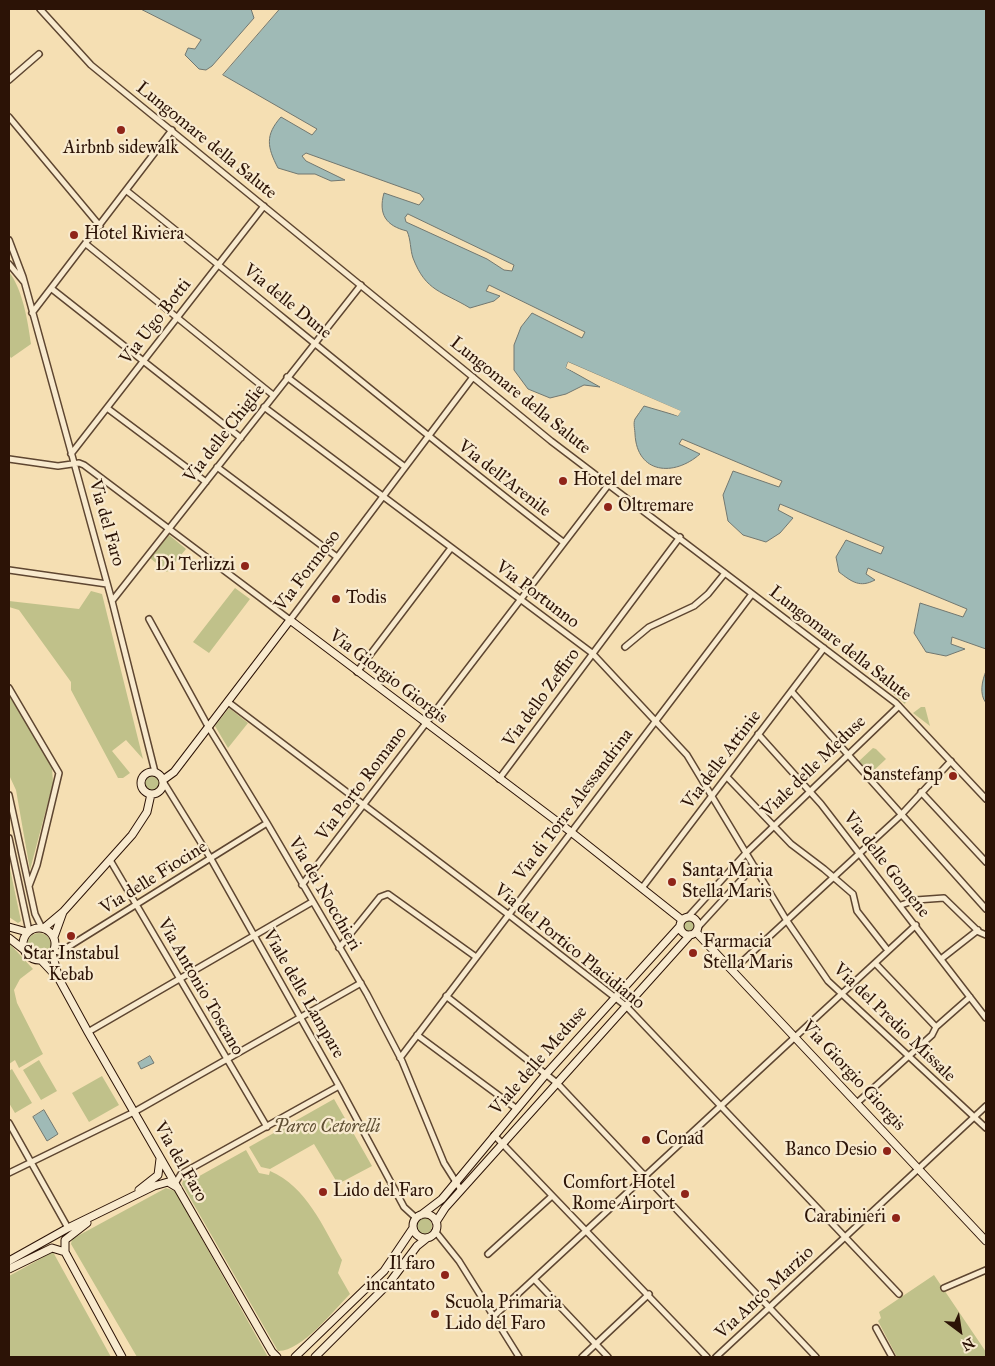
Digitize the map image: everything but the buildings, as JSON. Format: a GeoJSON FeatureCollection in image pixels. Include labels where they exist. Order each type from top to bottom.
{"type":"FeatureCollection","features":[{"type":"Feature","properties":{"kind":"street","name":"Lungomare della Salute"},"geometry":{"type":"LineString","coordinates":[[40,9],[84,58],[473,377],[608,484],[899,706],[986,799]]}},
{"type":"Feature","properties":{"kind":"street"},"geometry":{"type":"LineString","coordinates":[[9,80],[39,54]]}},
{"type":"Feature","properties":{"kind":"street"},"geometry":{"type":"LineString","coordinates":[[9,118],[100,226]]}},
{"type":"Feature","properties":{"kind":"street"},"geometry":{"type":"LineString","coordinates":[[32,313],[172,130]]}},
{"type":"Feature","properties":{"kind":"street","name":"Via delle Dune"},"geometry":{"type":"LineString","coordinates":[[127,191],[315,342],[428,436]]}},
{"type":"Feature","properties":{"kind":"street","name":"Via Ugo Botti"},"geometry":{"type":"LineString","coordinates":[[71,454],[264,206]]}},
{"type":"Feature","properties":{"kind":"street","name":"Via del Faro"},"geometry":{"type":"LineString","coordinates":[[9,240],[24,283],[112,601],[155,772]]}},
{"type":"Feature","properties":{"kind":"street"},"geometry":{"type":"LineString","coordinates":[[86,244],[273,395]]}},
{"type":"Feature","properties":{"kind":"street"},"geometry":{"type":"LineString","coordinates":[[9,264],[24,283]]}},
{"type":"Feature","properties":{"kind":"street","name":"Via delle Chiglie"},"geometry":{"type":"LineString","coordinates":[[112,601],[361,285]]}},
{"type":"Feature","properties":{"kind":"street"},"geometry":{"type":"LineString","coordinates":[[52,289],[240,438]]}},
{"type":"Feature","properties":{"kind":"street"},"geometry":{"type":"LineString","coordinates":[[287,377],[405,467]]}},
{"type":"Feature","properties":{"kind":"street","name":"Via Formoso"},"geometry":{"type":"LineString","coordinates":[[163,782],[174,772],[209,728],[473,377]]}},
{"type":"Feature","properties":{"kind":"street","name":"Via Portunno"},"geometry":{"type":"LineString","coordinates":[[264,407],[592,653],[684,752],[713,795],[747,852]]}},
{"type":"Feature","properties":{"kind":"street"},"geometry":{"type":"LineString","coordinates":[[106,408],[206,482]]}},
{"type":"Feature","properties":{"kind":"street","name":"Via dell'Arenile"},"geometry":{"type":"LineString","coordinates":[[428,436],[563,542]]}},
{"type":"Feature","properties":{"kind":"street"},"geometry":{"type":"LineString","coordinates":[[9,459],[58,466],[74,464]]}},
{"type":"Feature","properties":{"kind":"street","name":"Via Giorgio Giorgis"},"geometry":{"type":"LineString","coordinates":[[74,464],[86,466],[570,832],[683,921]]}},
{"type":"Feature","properties":{"kind":"street"},"geometry":{"type":"LineString","coordinates":[[217,468],[337,558]]}},
{"type":"Feature","properties":{"kind":"street","name":"Via Porto Romano"},"geometry":{"type":"LineString","coordinates":[[302,885],[608,484]]}},
{"type":"Feature","properties":{"kind":"street","name":"Via dello Zeffiro"},"geometry":{"type":"LineString","coordinates":[[500,779],[592,653],[680,538]]}},
{"type":"Feature","properties":{"kind":"street"},"geometry":{"type":"LineString","coordinates":[[357,672],[451,548]]}},
{"type":"Feature","properties":{"kind":"street"},"geometry":{"type":"LineString","coordinates":[[9,570],[107,584]]}},
{"type":"Feature","properties":{"kind":"street"},"geometry":{"type":"LineString","coordinates":[[625,647],[649,627],[694,606],[708,594],[725,573]]}},
{"type":"Feature","properties":{"kind":"street","name":"Via di Torre Alessandrina"},"geometry":{"type":"LineString","coordinates":[[400,1058],[752,594]]}},
{"type":"Feature","properties":{"kind":"street","name":"Via dei Nocchieri"},"geometry":{"type":"LineString","coordinates":[[149,619],[209,728],[361,983],[400,1058],[444,1163],[461,1190]]}},
{"type":"Feature","properties":{"kind":"street","name":"Via delle Attinie"},"geometry":{"type":"LineString","coordinates":[[642,888],[824,648]]}},
{"type":"Feature","properties":{"kind":"street"},"geometry":{"type":"LineString","coordinates":[[9,688],[59,773],[37,865],[29,886]]}},
{"type":"Feature","properties":{"kind":"street"},"geometry":{"type":"LineString","coordinates":[[792,692],[986,909]]}},
{"type":"Feature","properties":{"kind":"street","name":"Via del Portico Placidiano"},"geometry":{"type":"LineString","coordinates":[[228,702],[626,1006],[899,1294]]}},
{"type":"Feature","properties":{"kind":"street","name":"Viale delle Meduse"},"geometry":{"type":"LineString","coordinates":[[418,1217],[439,1202],[546,1074],[747,852],[899,706]]}},
{"type":"Feature","properties":{"kind":"street","name":"Via delle Gomene"},"geometry":{"type":"LineString","coordinates":[[758,734],[811,792],[860,852],[986,1018]]}},
{"type":"Feature","properties":{"kind":"street"},"geometry":{"type":"LineString","coordinates":[[733,970],[902,815],[951,761]]}},
{"type":"Feature","properties":{"kind":"street"},"geometry":{"type":"LineString","coordinates":[[155,772],[163,782],[161,790],[151,794],[144,791],[142,781],[148,773],[155,772]]}},
{"type":"Feature","properties":{"kind":"street"},"geometry":{"type":"LineString","coordinates":[[727,777],[797,849],[853,894],[857,911],[886,948]]}},
{"type":"Feature","properties":{"kind":"street","name":"Viale delle Lampare"},"geometry":{"type":"LineString","coordinates":[[163,782],[211,859],[339,1086],[402,1204],[418,1217]]}},
{"type":"Feature","properties":{"kind":"street"},"geometry":{"type":"LineString","coordinates":[[921,792],[986,862]]}},
{"type":"Feature","properties":{"kind":"street"},"geometry":{"type":"LineString","coordinates":[[9,927],[28,931],[43,928],[63,912],[132,835],[147,812],[151,794]]}},
{"type":"Feature","properties":{"kind":"street"},"geometry":{"type":"LineString","coordinates":[[9,795],[35,914],[43,928],[54,937]]}},
{"type":"Feature","properties":{"kind":"street","name":"Via delle Fiocine"},"geometry":{"type":"LineString","coordinates":[[53,952],[60,952],[267,823]]}},
{"type":"Feature","properties":{"kind":"street"},"geometry":{"type":"LineString","coordinates":[[9,838],[28,931],[23,940],[23,949]]}},
{"type":"Feature","properties":{"kind":"street","name":"Via del Predio Missale"},"geometry":{"type":"LineString","coordinates":[[747,852],[787,921],[823,975],[908,1057],[986,1128]]}},
{"type":"Feature","properties":{"kind":"street","name":"Via Antonio Toscano"},"geometry":{"type":"LineString","coordinates":[[110,860],[267,1127]]}},
{"type":"Feature","properties":{"kind":"street","name":"Viale delle Meduse"},"geometry":{"type":"LineString","coordinates":[[436,1222],[441,1213],[461,1190],[754,866]]}},
{"type":"Feature","properties":{"kind":"street"},"geometry":{"type":"LineString","coordinates":[[339,948],[380,897],[387,894],[392,895],[476,957]]}},
{"type":"Feature","properties":{"kind":"street"},"geometry":{"type":"LineString","coordinates":[[901,906],[921,899],[944,898],[978,930],[986,935]]}},
{"type":"Feature","properties":{"kind":"street"},"geometry":{"type":"LineString","coordinates":[[88,1032],[181,980],[312,902]]}},
{"type":"Feature","properties":{"kind":"street"},"geometry":{"type":"LineString","coordinates":[[9,938],[23,949],[30,958],[41,960],[53,952],[54,937],[63,912]]}},
{"type":"Feature","properties":{"kind":"street"},"geometry":{"type":"LineString","coordinates":[[696,919],[695,931],[683,933],[683,921],[696,919]]}},
{"type":"Feature","properties":{"kind":"street"},"geometry":{"type":"LineString","coordinates":[[494,1316],[916,925]]}},
{"type":"Feature","properties":{"kind":"street"},"geometry":{"type":"LineString","coordinates":[[941,959],[978,930]]}},
{"type":"Feature","properties":{"kind":"street","name":"Via Giorgio Giorgis"},"geometry":{"type":"LineString","coordinates":[[695,931],[858,1102],[986,1241]]}},
{"type":"Feature","properties":{"kind":"street","name":"Via del Faro"},"geometry":{"type":"LineString","coordinates":[[53,952],[59,979]]}},
{"type":"Feature","properties":{"kind":"street","name":"Via del Faro"},"geometry":{"type":"LineString","coordinates":[[41,960],[59,979],[160,1159],[177,1185],[272,1352],[277,1357]]}},
{"type":"Feature","properties":{"kind":"street"},"geometry":{"type":"LineString","coordinates":[[875,963],[936,1027]]}},
{"type":"Feature","properties":{"kind":"street"},"geometry":{"type":"LineString","coordinates":[[9,1173],[134,1112],[361,983]]}},
{"type":"Feature","properties":{"kind":"street"},"geometry":{"type":"LineString","coordinates":[[446,996],[557,1083],[816,1357]]}},
{"type":"Feature","properties":{"kind":"street"},"geometry":{"type":"LineString","coordinates":[[858,1102],[934,1033],[936,1027],[970,997]]}},
{"type":"Feature","properties":{"kind":"street"},"geometry":{"type":"LineString","coordinates":[[417,1035],[517,1109]]}},
{"type":"Feature","properties":{"kind":"street"},"geometry":{"type":"LineString","coordinates":[[9,1261],[68,1228],[128,1198],[163,1183],[168,1182],[177,1185],[181,1174],[339,1086]]}},
{"type":"Feature","properties":{"kind":"street","name":"Via Anco Marzio"},"geometry":{"type":"LineString","coordinates":[[716,1357],[986,1106]]}},
{"type":"Feature","properties":{"kind":"street"},"geometry":{"type":"LineString","coordinates":[[9,1123],[68,1228]]}},
{"type":"Feature","properties":{"kind":"street"},"geometry":{"type":"LineString","coordinates":[[494,1135],[649,1294],[707,1357]]}},
{"type":"Feature","properties":{"kind":"street"},"geometry":{"type":"LineString","coordinates":[[128,1198],[158,1175],[160,1159]]}},
{"type":"Feature","properties":{"kind":"street"},"geometry":{"type":"LineString","coordinates":[[488,1254],[552,1196]]}},
{"type":"Feature","properties":{"kind":"street"},"geometry":{"type":"LineString","coordinates":[[95,1216],[65,1240],[65,1252],[122,1357]]}},
{"type":"Feature","properties":{"kind":"street"},"geometry":{"type":"LineString","coordinates":[[295,1357],[344,1312],[384,1270],[413,1228],[418,1217],[431,1217],[436,1222],[436,1231],[455,1256],[519,1357]]}},
{"type":"Feature","properties":{"kind":"street"},"geometry":{"type":"LineString","coordinates":[[413,1228],[416,1235],[427,1238]]}},
{"type":"Feature","properties":{"kind":"street"},"geometry":{"type":"LineString","coordinates":[[315,1357],[390,1282],[417,1246],[436,1231]]}},
{"type":"Feature","properties":{"kind":"street"},"geometry":{"type":"LineString","coordinates":[[9,1269],[52,1248],[65,1252]]}},
{"type":"Feature","properties":{"kind":"street"},"geometry":{"type":"LineString","coordinates":[[944,1288],[986,1270]]}},
{"type":"Feature","properties":{"kind":"street"},"geometry":{"type":"LineString","coordinates":[[534,1279],[608,1357]]}},
{"type":"Feature","properties":{"kind":"street"},"geometry":{"type":"LineString","coordinates":[[582,1357],[649,1294]]}},
{"type":"Feature","properties":{"kind":"street"},"geometry":{"type":"LineString","coordinates":[[876,1328],[892,1357]]}},
{"type":"Feature","properties":{"kind":"green space"},"geometry":{"type":"Polygon","coordinates":[[[9,272],[21,297],[31,344],[11,358],[9,355],[9,272]]]}},
{"type":"Feature","properties":{"kind":"green space"},"geometry":{"type":"Polygon","coordinates":[[[169,535],[186,549],[167,572],[150,558],[169,535]]]}},
{"type":"Feature","properties":{"kind":"green space"},"geometry":{"type":"Polygon","coordinates":[[[235,588],[250,599],[209,653],[193,642],[235,588]]]}},
{"type":"Feature","properties":{"kind":"green space"},"geometry":{"type":"Polygon","coordinates":[[[91,591],[102,594],[143,759],[126,740],[112,751],[130,773],[123,778],[118,778],[71,690],[71,682],[19,610],[9,607],[9,601],[79,609],[91,591]]]}},
{"type":"Feature","properties":{"kind":"green space"},"geometry":{"type":"Polygon","coordinates":[[[889,690],[909,692],[905,704],[889,690]]]}},
{"type":"Feature","properties":{"kind":"green space"},"geometry":{"type":"Polygon","coordinates":[[[9,695],[52,767],[53,783],[30,870],[16,790],[9,775],[9,695]]]}},
{"type":"Feature","properties":{"kind":"green space"},"geometry":{"type":"Polygon","coordinates":[[[921,707],[925,707],[930,726],[913,713],[921,707]]]}},
{"type":"Feature","properties":{"kind":"green space"},"geometry":{"type":"Polygon","coordinates":[[[229,708],[248,723],[228,748],[215,726],[229,708]]]}},
{"type":"Feature","properties":{"kind":"green space"},"geometry":{"type":"Polygon","coordinates":[[[873,748],[886,759],[869,775],[858,762],[873,748]]]}},
{"type":"Feature","properties":{"kind":"green space"},"geometry":{"type":"Polygon","coordinates":[[[152,775],[160,783],[152,791],[144,783],[152,775]]]}},
{"type":"Feature","properties":{"kind":"green space"},"geometry":{"type":"Polygon","coordinates":[[[9,864],[21,921],[18,923],[9,917],[9,864]]]}},
{"type":"Feature","properties":{"kind":"green space"},"geometry":{"type":"Polygon","coordinates":[[[689,920],[695,926],[689,932],[683,926],[689,920]]]}},
{"type":"Feature","properties":{"kind":"green space"},"geometry":{"type":"Polygon","coordinates":[[[39,933],[44,934],[50,940],[50,950],[44,956],[39,957],[34,956],[28,950],[27,945],[28,940],[34,934],[39,933]]]}},
{"type":"Feature","properties":{"kind":"green space"},"geometry":{"type":"Polygon","coordinates":[[[9,943],[33,969],[20,979],[14,990],[17,1003],[43,1054],[19,1068],[15,1060],[9,1064],[9,943]]]}},
{"type":"Feature","properties":{"kind":"green space"},"geometry":{"type":"Polygon","coordinates":[[[39,1060],[57,1091],[41,1100],[23,1070],[39,1060]]]}},
{"type":"Feature","properties":{"kind":"green space"},"geometry":{"type":"Polygon","coordinates":[[[12,1069],[32,1103],[15,1113],[9,1103],[9,1071],[12,1069]]]}},
{"type":"Feature","properties":{"kind":"green space"},"geometry":{"type":"Polygon","coordinates":[[[102,1076],[119,1105],[89,1122],[72,1093],[102,1076]]]}},
{"type":"Feature","properties":{"kind":"green space","name":"Parco Cetorelli"},"geometry":{"type":"Polygon","coordinates":[[[334,1099],[372,1166],[338,1184],[314,1144],[270,1169],[261,1167],[249,1147],[334,1099]]]}},
{"type":"Feature","properties":{"kind":"green space"},"geometry":{"type":"Polygon","coordinates":[[[246,1150],[259,1173],[269,1175],[270,1171],[283,1178],[304,1197],[313,1209],[342,1260],[338,1273],[350,1294],[307,1338],[297,1345],[278,1351],[182,1184],[184,1178],[190,1175],[194,1179],[246,1150]]]}},
{"type":"Feature","properties":{"kind":"green space"},"geometry":{"type":"Polygon","coordinates":[[[166,1188],[175,1191],[268,1357],[137,1357],[71,1244],[72,1239],[166,1188]]]}},
{"type":"Feature","properties":{"kind":"green space"},"geometry":{"type":"Polygon","coordinates":[[[424,1218],[430,1220],[432,1226],[430,1232],[424,1234],[418,1232],[416,1226],[418,1220],[424,1218]]]}},
{"type":"Feature","properties":{"kind":"green space"},"geometry":{"type":"Polygon","coordinates":[[[53,1252],[111,1357],[9,1357],[9,1276],[53,1252]]]}},
{"type":"Feature","properties":{"kind":"green space"},"geometry":{"type":"Polygon","coordinates":[[[934,1275],[986,1352],[986,1357],[897,1357],[878,1321],[881,1318],[879,1312],[934,1275]]]}},
{"type":"Feature","properties":{"kind":"water"},"geometry":{"type":"Polygon","coordinates":[[[141,9],[251,9],[254,18],[212,66],[206,70],[199,69],[185,55],[188,48],[195,49],[201,40],[141,9]]]}},
{"type":"Feature","properties":{"kind":"water"},"geometry":{"type":"Polygon","coordinates":[[[280,9],[986,9],[986,649],[952,637],[951,644],[965,649],[946,656],[926,652],[914,633],[920,603],[963,617],[967,609],[868,568],[866,574],[875,580],[865,584],[856,583],[839,572],[836,557],[846,540],[881,554],[884,547],[780,504],[778,510],[793,518],[780,533],[766,542],[743,535],[728,521],[723,495],[733,471],[779,487],[782,481],[682,439],[679,444],[700,454],[679,466],[669,468],[659,468],[650,464],[642,457],[637,447],[635,419],[644,406],[678,416],[680,411],[568,362],[566,368],[600,387],[584,385],[566,394],[550,398],[528,389],[514,370],[514,345],[521,327],[532,313],[582,338],[585,332],[489,285],[486,291],[500,296],[494,301],[470,308],[436,289],[423,278],[418,269],[413,258],[407,231],[394,226],[385,218],[383,213],[382,200],[384,193],[419,205],[424,199],[420,194],[306,153],[302,156],[306,161],[345,180],[331,181],[315,174],[298,174],[278,168],[269,141],[272,130],[281,117],[312,135],[317,129],[223,75],[280,9]],[[408,214],[405,218],[406,222],[487,259],[504,270],[512,271],[514,265],[408,214]]]}},
{"type":"Feature","properties":{"kind":"water"},"geometry":{"type":"Polygon","coordinates":[[[986,671],[986,703],[982,696],[982,683],[986,671]]]}},
{"type":"Feature","properties":{"kind":"water"},"geometry":{"type":"Polygon","coordinates":[[[150,1056],[154,1063],[141,1069],[138,1063],[150,1056]]]}},
{"type":"Feature","properties":{"kind":"water"},"geometry":{"type":"Polygon","coordinates":[[[44,1110],[58,1134],[47,1141],[33,1117],[44,1110]]]}},
{"type":"Feature","properties":{"kind":"pier"},"geometry":{"type":"Polygon","coordinates":[[[568,362],[681,411],[678,416],[657,407],[677,412],[570,365],[569,367],[589,378],[566,368],[568,362]]]}},
{"type":"Feature","properties":{"kind":"place","name":"Airbnb sidewalk"},"geometry":{"type":"Point","coordinates":[121,130]}},
{"type":"Feature","properties":{"kind":"place","name":"Hotel Riviera"},"geometry":{"type":"Point","coordinates":[74,235]}},
{"type":"Feature","properties":{"kind":"place","name":"Hotel del mare"},"geometry":{"type":"Point","coordinates":[563,481]}},
{"type":"Feature","properties":{"kind":"place","name":"Oltremare"},"geometry":{"type":"Point","coordinates":[608,507]}},
{"type":"Feature","properties":{"kind":"place","name":"Di Terlizzi"},"geometry":{"type":"Point","coordinates":[245,566]}},
{"type":"Feature","properties":{"kind":"place","name":"Todis"},"geometry":{"type":"Point","coordinates":[336,599]}},
{"type":"Feature","properties":{"kind":"place","name":"Sanstefanp"},"geometry":{"type":"Point","coordinates":[953,776]}},
{"type":"Feature","properties":{"kind":"place","name":"Santa Maria Stella Maris"},"geometry":{"type":"Point","coordinates":[672,882]}},
{"type":"Feature","properties":{"kind":"place","name":"Star Instabul Kebab"},"geometry":{"type":"Point","coordinates":[71,936]}},
{"type":"Feature","properties":{"kind":"place","name":"Farmacia Stella Maris"},"geometry":{"type":"Point","coordinates":[693,953]}},
{"type":"Feature","properties":{"kind":"place","name":"Conad"},"geometry":{"type":"Point","coordinates":[646,1140]}},
{"type":"Feature","properties":{"kind":"place","name":"Banco Desio"},"geometry":{"type":"Point","coordinates":[887,1151]}},
{"type":"Feature","properties":{"kind":"place","name":"Lido del Faro"},"geometry":{"type":"Point","coordinates":[323,1192]}},
{"type":"Feature","properties":{"kind":"place","name":"Comfort Hotel Rome Airport"},"geometry":{"type":"Point","coordinates":[685,1194]}},
{"type":"Feature","properties":{"kind":"place","name":"Carabinieri"},"geometry":{"type":"Point","coordinates":[896,1218]}},
{"type":"Feature","properties":{"kind":"place","name":"Il faro incantato"},"geometry":{"type":"Point","coordinates":[445,1275]}},
{"type":"Feature","properties":{"kind":"place","name":"Scuola Primaria Lido del Faro"},"geometry":{"type":"Point","coordinates":[435,1314]}}]}
